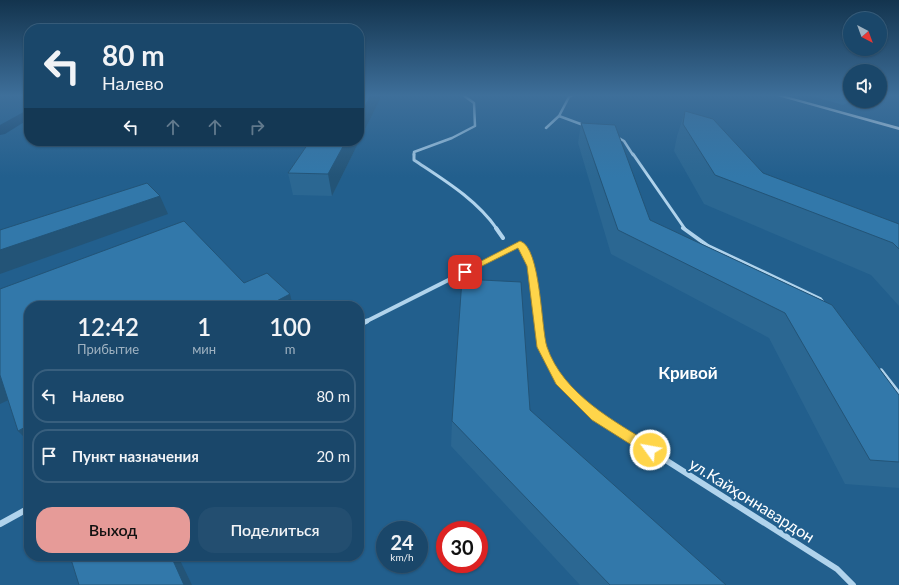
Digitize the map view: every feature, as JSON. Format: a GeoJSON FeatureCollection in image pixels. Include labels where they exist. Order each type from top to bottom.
{"type":"FeatureCollection","features":[{"type":"Feature","properties":{"kind":"street"},"geometry":{"type":"LineString","coordinates":[[475,122],[475,126],[452,138],[414,152],[414,160],[470,197],[491,218],[503,238]]}},
{"type":"Feature","properties":{"kind":"street"},"geometry":{"type":"LineString","coordinates":[[546,128],[552,122]]}},
{"type":"Feature","properties":{"kind":"street"},"geometry":{"type":"LineString","coordinates":[[576,122],[589,127]]}},
{"type":"Feature","properties":{"kind":"street"},"geometry":{"type":"LineString","coordinates":[[875,122],[899,129]]}},
{"type":"Feature","properties":{"kind":"street"},"geometry":{"type":"LineString","coordinates":[[612,135],[624,141],[683,228],[708,246],[820,299],[825,305]]}},
{"type":"Feature","properties":{"kind":"street","name":"ул.Кайҳоннавардон"},"geometry":{"type":"LineString","coordinates":[[364,322],[520,244],[531,266],[542,347],[560,381],[596,416],[838,570],[854,585]]}},
{"type":"Feature","properties":{"kind":"street"},"geometry":{"type":"LineString","coordinates":[[880,370],[899,394]]}},
{"type":"Feature","properties":{"kind":"street"},"geometry":{"type":"LineString","coordinates":[[0,524],[24,511]]}},
{"type":"Feature","properties":{"kind":"building"},"geometry":{"type":"Polygon","coordinates":[[[683,122],[716,122],[763,173],[899,224],[899,249],[893,243],[715,175],[683,122]]]}},
{"type":"Feature","properties":{"kind":"building"},"geometry":{"type":"Polygon","coordinates":[[[581,123],[615,125],[650,220],[832,305],[899,395],[899,462],[870,460],[785,313],[618,230],[581,123]]]}},
{"type":"Feature","properties":{"kind":"building"},"geometry":{"type":"Polygon","coordinates":[[[307,146],[343,146],[328,174],[288,173],[307,146]]]}},
{"type":"Feature","properties":{"kind":"building"},"geometry":{"type":"Polygon","coordinates":[[[147,183],[160,196],[0,250],[0,230],[147,183]]]}},
{"type":"Feature","properties":{"kind":"building"},"geometry":{"type":"Polygon","coordinates":[[[184,221],[244,283],[267,273],[290,294],[277,301],[24,301],[24,428],[18,431],[0,375],[0,289],[184,221]]]}},
{"type":"Feature","properties":{"kind":"building"},"geometry":{"type":"Polygon","coordinates":[[[462,279],[521,282],[530,410],[726,585],[610,585],[452,421],[462,279]]]}},
{"type":"Feature","properties":{"kind":"building"},"geometry":{"type":"Polygon","coordinates":[[[72,561],[173,561],[184,585],[79,585],[72,561]]]}},
{"type":"Feature","properties":{"kind":"waterway"},"geometry":{"type":"LineString","coordinates":[[0,131],[14,122]]}},
{"type":"Feature","properties":{"kind":"district","name":"Кривой"},"geometry":{"type":"Point","coordinates":[688,373]}},
{"type":"Feature","properties":{"kind":"route"},"geometry":{"type":"LineString","coordinates":[[465,272],[520,244],[531,266],[542,347],[560,381],[596,416],[650,450]]}}]}
